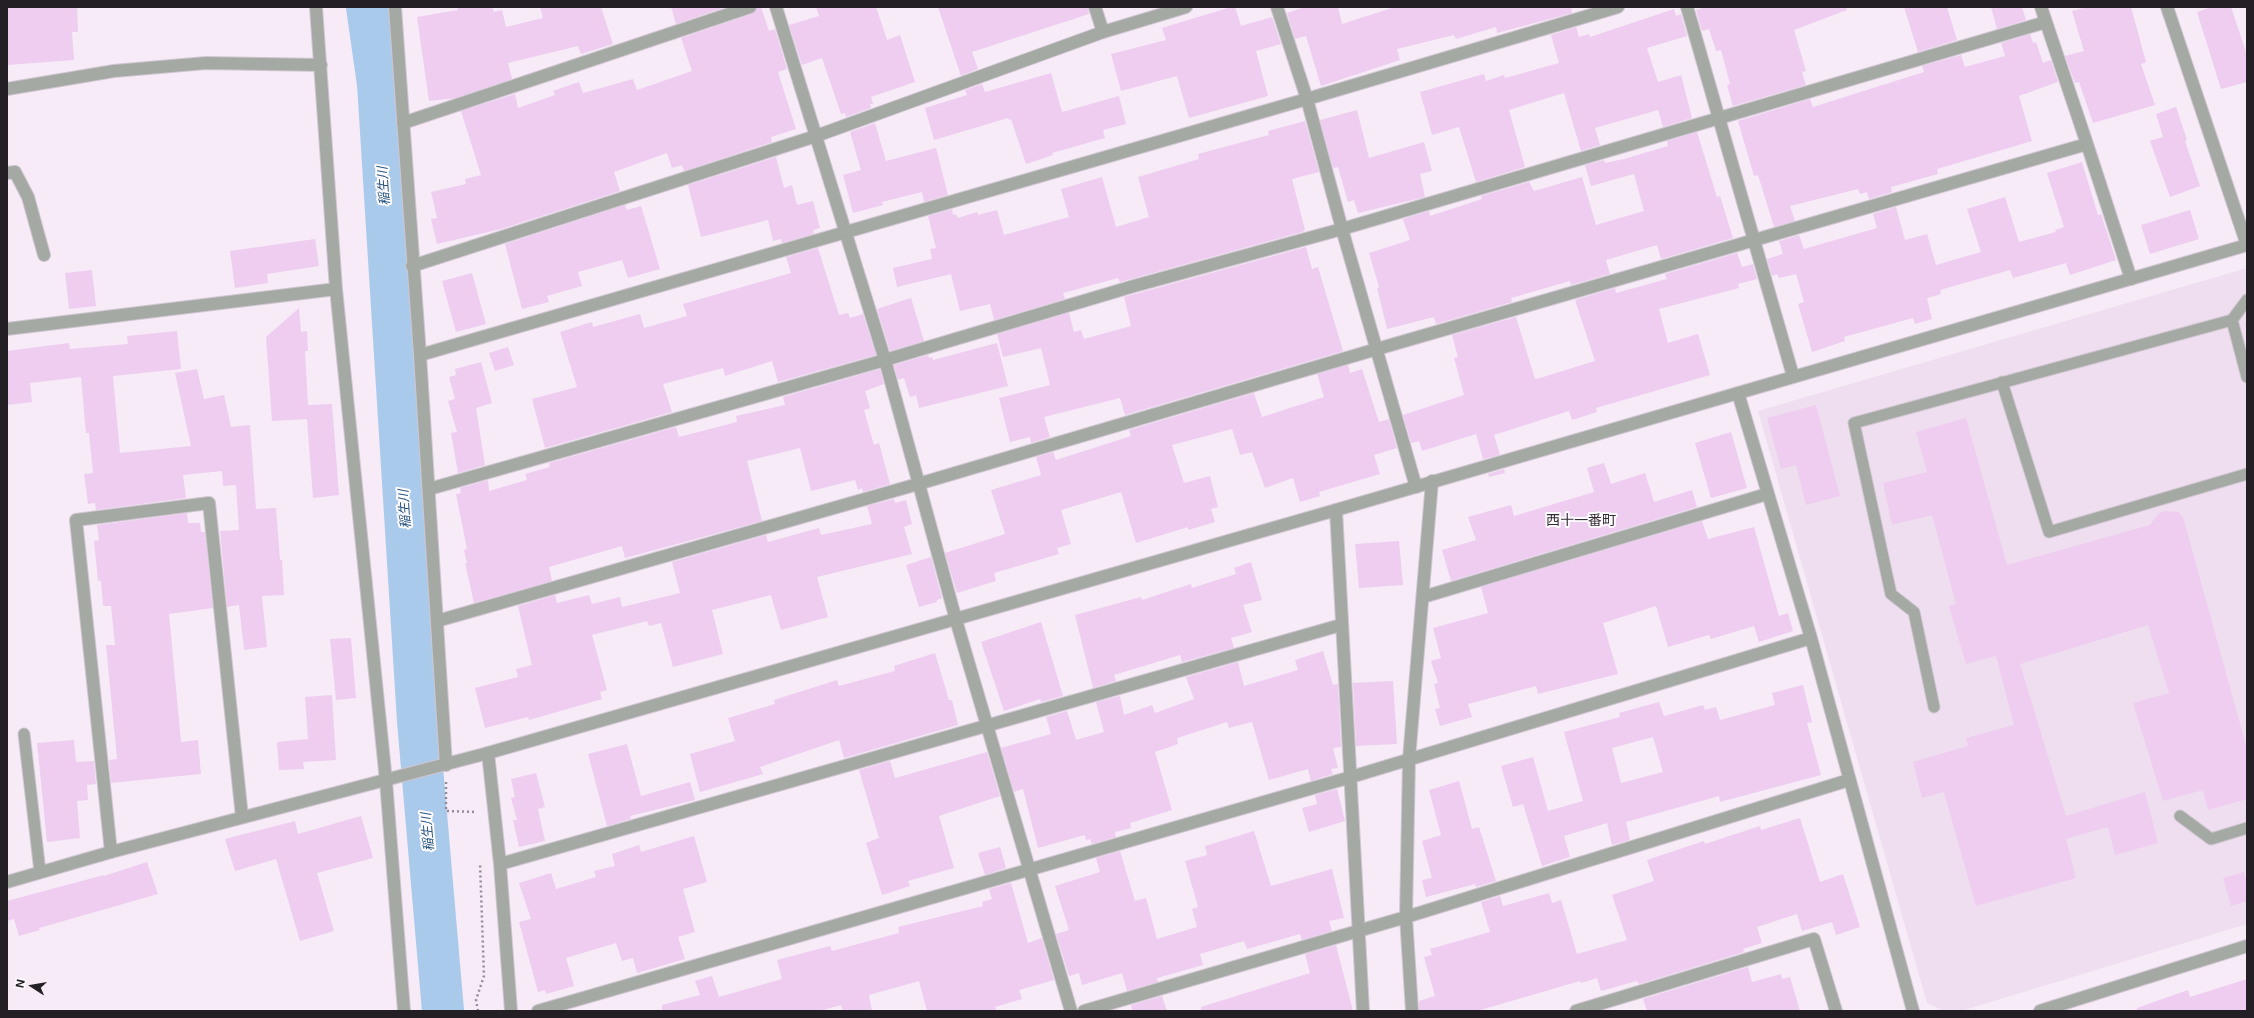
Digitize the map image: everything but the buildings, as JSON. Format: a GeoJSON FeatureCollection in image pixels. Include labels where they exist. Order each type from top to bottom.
{"type":"FeatureCollection","features":[{"type":"Feature","properties":{"kind":"street"},"geometry":{"type":"LineString","coordinates":[[316,7],[336,289],[386,781],[404,1011]]}},
{"type":"Feature","properties":{"kind":"street"},"geometry":{"type":"LineString","coordinates":[[395,7],[412,266],[420,355],[429,489],[437,620],[442,766]]}},
{"type":"Feature","properties":{"kind":"street"},"geometry":{"type":"LineString","coordinates":[[402,123],[750,7]]}},
{"type":"Feature","properties":{"kind":"street"},"geometry":{"type":"LineString","coordinates":[[776,7],[885,360],[956,620],[1071,1011]]}},
{"type":"Feature","properties":{"kind":"street"},"geometry":{"type":"LineString","coordinates":[[1095,7],[1103,32]]}},
{"type":"Feature","properties":{"kind":"street"},"geometry":{"type":"LineString","coordinates":[[412,266],[816,136],[1103,32],[1186,7]]}},
{"type":"Feature","properties":{"kind":"street"},"geometry":{"type":"LineString","coordinates":[[1277,7],[1307,99],[1342,229],[1416,487]]}},
{"type":"Feature","properties":{"kind":"street"},"geometry":{"type":"LineString","coordinates":[[420,355],[1307,99],[1618,7]]}},
{"type":"Feature","properties":{"kind":"street"},"geometry":{"type":"LineString","coordinates":[[1687,7],[1793,376]]}},
{"type":"Feature","properties":{"kind":"street"},"geometry":{"type":"LineString","coordinates":[[2041,7],[2131,279]]}},
{"type":"Feature","properties":{"kind":"street"},"geometry":{"type":"LineString","coordinates":[[7,882],[242,817],[400,778],[956,620],[2247,245],[2167,7]]}},
{"type":"Feature","properties":{"kind":"street"},"geometry":{"type":"LineString","coordinates":[[429,489],[885,360],[1134,286],[1342,229],[2046,22]]}},
{"type":"Feature","properties":{"kind":"street"},"geometry":{"type":"LineString","coordinates":[[7,89],[114,71],[206,63],[321,65]]}},
{"type":"Feature","properties":{"kind":"street"},"geometry":{"type":"LineString","coordinates":[[437,620],[918,484],[1377,349],[2087,144]]}},
{"type":"Feature","properties":{"kind":"street"},"geometry":{"type":"LineString","coordinates":[[7,173],[15,172],[28,197],[44,254]]}},
{"type":"Feature","properties":{"kind":"street"},"geometry":{"type":"LineString","coordinates":[[7,329],[336,289]]}},
{"type":"Feature","properties":{"kind":"street"},"geometry":{"type":"LineString","coordinates":[[1738,393],[1811,638],[1913,1011]]}},
{"type":"Feature","properties":{"kind":"street"},"geometry":{"type":"LineString","coordinates":[[1412,1011],[1406,917],[1409,759],[1432,481]]}},
{"type":"Feature","properties":{"kind":"street"},"geometry":{"type":"LineString","coordinates":[[1423,597],[1767,494]]}},
{"type":"Feature","properties":{"kind":"street"},"geometry":{"type":"LineString","coordinates":[[111,852],[76,520],[209,503],[242,817]]}},
{"type":"Feature","properties":{"kind":"street"},"geometry":{"type":"LineString","coordinates":[[1336,510],[1363,1011]]}},
{"type":"Feature","properties":{"kind":"street"},"geometry":{"type":"LineString","coordinates":[[500,864],[1341,625]]}},
{"type":"Feature","properties":{"kind":"street"},"geometry":{"type":"LineString","coordinates":[[538,1011],[1351,777],[1811,638]]}},
{"type":"Feature","properties":{"kind":"street"},"geometry":{"type":"LineString","coordinates":[[488,753],[500,864],[511,1011]]}},
{"type":"Feature","properties":{"kind":"street"},"geometry":{"type":"LineString","coordinates":[[1084,1011],[1406,917],[1850,780]]}},
{"type":"Feature","properties":{"kind":"street"},"geometry":{"type":"LineString","coordinates":[[1576,1011],[1814,939],[1836,1011]]}},
{"type":"Feature","properties":{"kind":"street"},"geometry":{"type":"LineString","coordinates":[[2040,1011],[2247,946]]}},
{"type":"Feature","properties":{"kind":"lane"},"geometry":{"type":"LineString","coordinates":[[1934,707],[1914,612],[1891,594],[1854,423],[2232,320],[2247,300]]}},
{"type":"Feature","properties":{"kind":"lane"},"geometry":{"type":"LineString","coordinates":[[2232,320],[2247,377]]}},
{"type":"Feature","properties":{"kind":"lane"},"geometry":{"type":"LineString","coordinates":[[2002,382],[2049,532],[2247,474]]}},
{"type":"Feature","properties":{"kind":"lane"},"geometry":{"type":"LineString","coordinates":[[24,734],[40,872]]}},
{"type":"Feature","properties":{"kind":"lane"},"geometry":{"type":"LineString","coordinates":[[2180,816],[2211,839],[2247,828]]}},
{"type":"Feature","properties":{"kind":"path"},"geometry":{"type":"LineString","coordinates":[[442,766],[446,811],[477,811],[477,819]]}},
{"type":"Feature","properties":{"kind":"path"},"geometry":{"type":"LineString","coordinates":[[478,1011],[476,1000],[484,976],[480,859]]}},
{"type":"Feature","properties":{"kind":"shaded area"},"geometry":{"type":"Polygon","coordinates":[[[2247,268],[2247,924],[1961,1011],[1945,1011],[1927,1003],[1758,411],[2247,268]]]}},
{"type":"Feature","properties":{"kind":"waterway","name":"稲生川"},"geometry":{"type":"LineString","coordinates":[[367,7],[378,84],[418,721],[443,1011]]}},
{"type":"Feature","properties":{"kind":"district","name":"西十一番町"},"geometry":{"type":"Point","coordinates":[1581,521]}}]}
